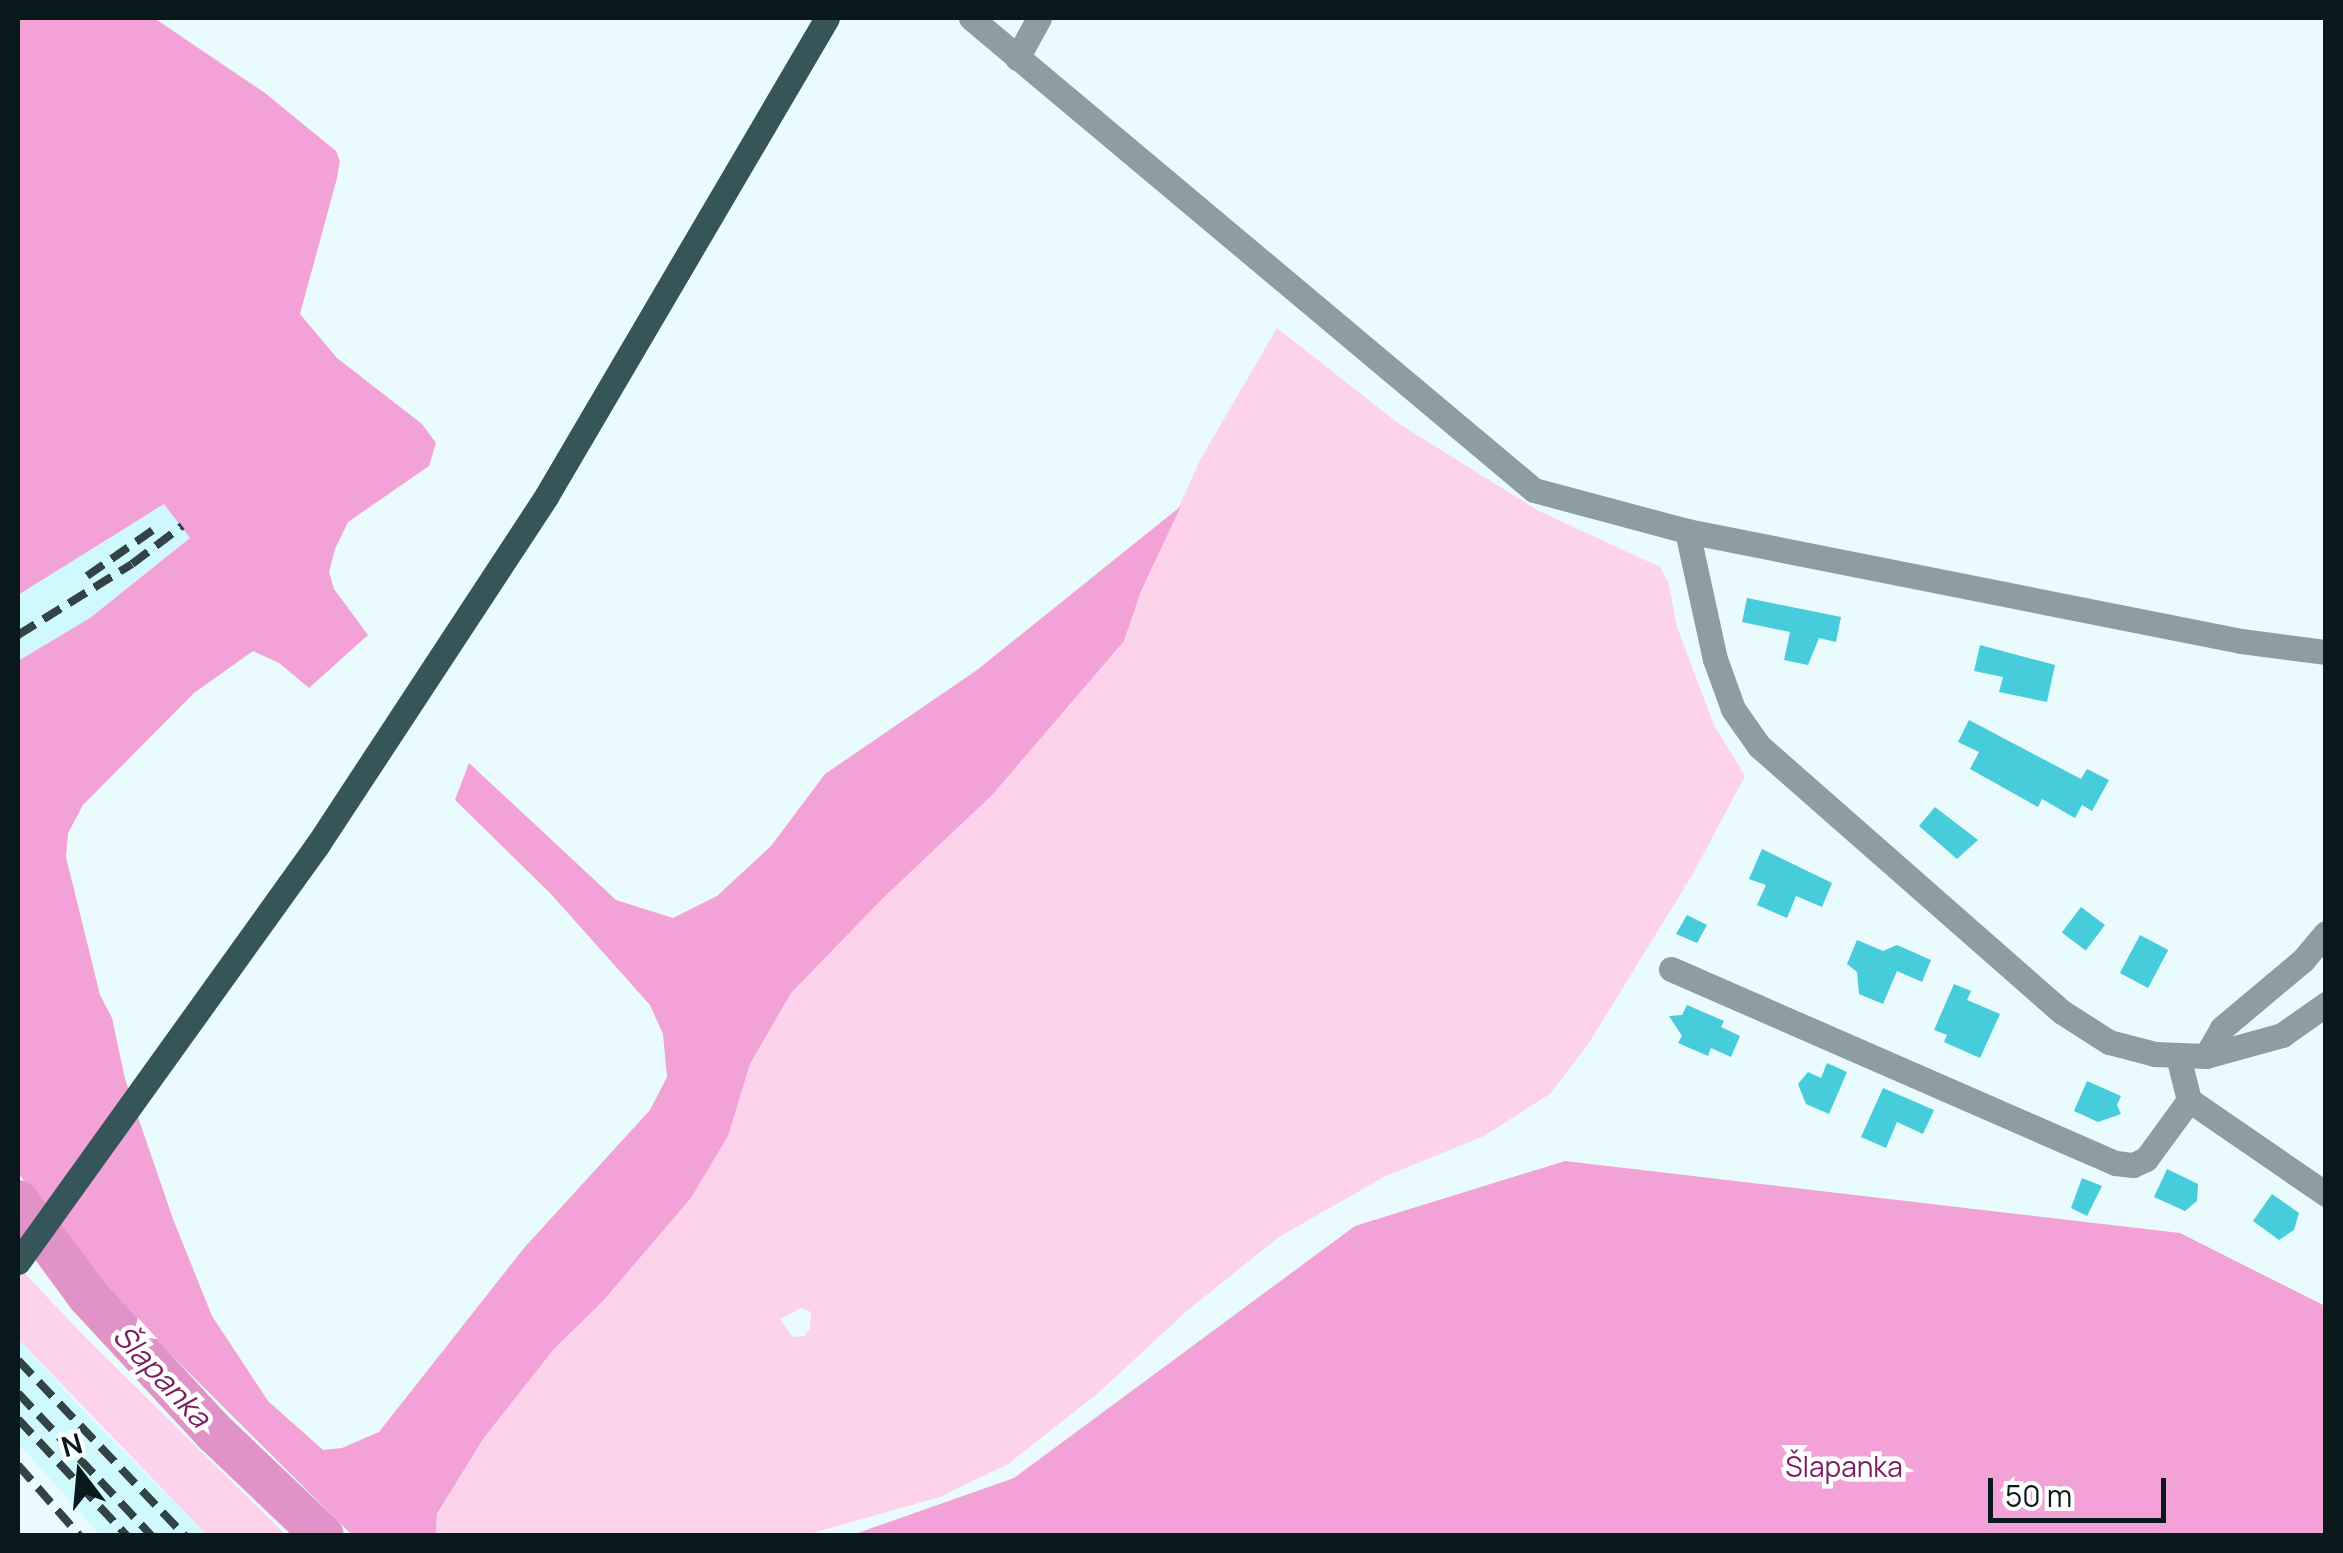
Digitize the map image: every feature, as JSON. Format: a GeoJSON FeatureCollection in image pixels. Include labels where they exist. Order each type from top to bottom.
{"type":"FeatureCollection","features":[{"type":"Feature","properties":{"kind":"main road"},"geometry":{"type":"LineString","coordinates":[[18,1262],[318,844],[547,496],[827,18]]}},
{"type":"Feature","properties":{"kind":"street"},"geometry":{"type":"LineString","coordinates":[[970,18],[1534,490],[1687,531],[2242,642],[2326,652]]}},
{"type":"Feature","properties":{"kind":"street"},"geometry":{"type":"LineString","coordinates":[[1017,58],[1040,18]]}},
{"type":"Feature","properties":{"kind":"street"},"geometry":{"type":"LineString","coordinates":[[1687,531],[1714,658],[1733,709],[1759,746],[2062,1012],[2109,1042],[2178,1056],[2206,1056],[2282,1035],[2326,1004]]}},
{"type":"Feature","properties":{"kind":"street"},"geometry":{"type":"LineString","coordinates":[[2206,1056],[2222,1028],[2303,960],[2326,933]]}},
{"type":"Feature","properties":{"kind":"street"},"geometry":{"type":"LineString","coordinates":[[1671,969],[2116,1163],[2133,1165],[2146,1159],[2189,1100]]}},
{"type":"Feature","properties":{"kind":"street"},"geometry":{"type":"LineString","coordinates":[[2178,1056],[2189,1100],[2326,1194]]}},
{"type":"Feature","properties":{"kind":"shaded area"},"geometry":{"type":"Polygon","coordinates":[[[1277,328],[1398,423],[1539,511],[1660,567],[1669,584],[1677,627],[1714,725],[1745,776],[1694,872],[1589,1043],[1550,1094],[1484,1136],[1386,1176],[1279,1237],[1188,1310],[1097,1394],[1008,1464],[940,1497],[806,1535],[436,1536],[437,1515],[483,1439],[554,1349],[603,1301],[691,1198],[728,1136],[750,1064],[791,993],[1124,641],[1141,591],[1200,460],[1277,328]],[[801,1308],[780,1319],[793,1337],[805,1336],[811,1312],[801,1308]]]}},
{"type":"Feature","properties":{"kind":"shaded area"},"geometry":{"type":"Polygon","coordinates":[[[164,504],[190,538],[90,618],[18,661],[18,595],[164,504]]]}},
{"type":"Feature","properties":{"kind":"shaded area"},"geometry":{"type":"Polygon","coordinates":[[[18,1266],[286,1535],[207,1535],[18,1339],[18,1266]]]}},
{"type":"Feature","properties":{"kind":"shaded area"},"geometry":{"type":"Polygon","coordinates":[[[18,1339],[207,1535],[100,1535],[18,1443],[18,1339]]]}},
{"type":"Feature","properties":{"kind":"green space"},"geometry":{"type":"Polygon","coordinates":[[[18,18],[154,18],[265,93],[336,151],[340,161],[337,178],[300,314],[337,358],[422,424],[436,443],[429,466],[348,522],[335,549],[329,572],[334,589],[368,635],[309,688],[279,663],[253,651],[194,693],[83,805],[68,833],[66,857],[100,995],[112,1018],[125,1079],[173,1219],[212,1316],[268,1401],[323,1450],[342,1448],[379,1432],[524,1248],[650,1110],[667,1077],[663,1034],[650,1005],[550,893],[455,800],[469,763],[616,900],[673,918],[717,896],[771,846],[825,774],[977,670],[1181,506],[1141,591],[1124,641],[992,795],[883,898],[791,993],[750,1064],[728,1136],[691,1198],[603,1301],[554,1349],[483,1439],[437,1514],[436,1535],[352,1535],[117,1301],[18,1173],[18,661],[90,618],[190,538],[164,504],[18,595],[18,18]]]}},
{"type":"Feature","properties":{"kind":"green space"},"geometry":{"type":"Polygon","coordinates":[[[1565,1161],[2180,1233],[2325,1306],[2325,1535],[852,1535],[1014,1478],[1355,1226],[1565,1161]]]}},
{"type":"Feature","properties":{"kind":"building"},"geometry":{"type":"Polygon","coordinates":[[[1747,598],[1841,617],[1836,642],[1819,638],[1808,665],[1784,660],[1790,632],[1742,622],[1747,598]]]}},
{"type":"Feature","properties":{"kind":"building"},"geometry":{"type":"Polygon","coordinates":[[[1980,645],[2055,665],[2047,702],[1999,692],[2003,677],[1974,671],[1980,645]]]}},
{"type":"Feature","properties":{"kind":"building"},"geometry":{"type":"Polygon","coordinates":[[[1969,720],[2081,779],[2087,769],[2109,780],[2092,811],[2082,805],[2075,818],[2042,799],[2038,807],[1970,769],[1979,752],[1958,742],[1969,720]]]}},
{"type":"Feature","properties":{"kind":"building"},"geometry":{"type":"Polygon","coordinates":[[[1935,807],[1978,840],[1957,859],[1919,826],[1935,807]]]}},
{"type":"Feature","properties":{"kind":"building"},"geometry":{"type":"Polygon","coordinates":[[[1762,849],[1832,883],[1822,907],[1796,896],[1787,918],[1757,905],[1766,885],[1749,879],[1762,849]]]}},
{"type":"Feature","properties":{"kind":"building"},"geometry":{"type":"Polygon","coordinates":[[[2081,907],[2105,925],[2086,951],[2062,933],[2081,907]]]}},
{"type":"Feature","properties":{"kind":"building"},"geometry":{"type":"Polygon","coordinates":[[[1687,915],[1707,925],[1697,943],[1676,934],[1687,915]]]}},
{"type":"Feature","properties":{"kind":"building"},"geometry":{"type":"Polygon","coordinates":[[[2140,935],[2168,950],[2148,988],[2120,973],[2140,935]]]}},
{"type":"Feature","properties":{"kind":"building"},"geometry":{"type":"Polygon","coordinates":[[[1857,940],[1883,951],[1897,945],[1931,960],[1922,982],[1897,971],[1883,1004],[1859,994],[1857,972],[1847,964],[1857,940]]]}},
{"type":"Feature","properties":{"kind":"building"},"geometry":{"type":"Polygon","coordinates":[[[1954,984],[1971,991],[1967,1000],[2000,1014],[1980,1058],[1944,1042],[1947,1035],[1934,1030],[1954,984]]]}},
{"type":"Feature","properties":{"kind":"building"},"geometry":{"type":"Polygon","coordinates":[[[1687,1005],[1724,1021],[1721,1027],[1740,1036],[1731,1057],[1711,1048],[1708,1056],[1678,1043],[1682,1036],[1669,1016],[1682,1015],[1687,1005]]]}},
{"type":"Feature","properties":{"kind":"building"},"geometry":{"type":"Polygon","coordinates":[[[1827,1063],[1847,1072],[1829,1114],[1806,1104],[1798,1084],[1808,1072],[1821,1078],[1827,1063]]]}},
{"type":"Feature","properties":{"kind":"building"},"geometry":{"type":"Polygon","coordinates":[[[2087,1081],[2121,1096],[2117,1105],[2121,1114],[2098,1122],[2074,1111],[2087,1081]]]}},
{"type":"Feature","properties":{"kind":"building"},"geometry":{"type":"Polygon","coordinates":[[[1883,1088],[1934,1110],[1923,1134],[1897,1122],[1886,1148],[1861,1137],[1883,1088]]]}},
{"type":"Feature","properties":{"kind":"building"},"geometry":{"type":"Polygon","coordinates":[[[2167,1169],[2198,1184],[2197,1201],[2185,1211],[2154,1197],[2167,1169]]]}},
{"type":"Feature","properties":{"kind":"building"},"geometry":{"type":"Polygon","coordinates":[[[2082,1178],[2102,1186],[2087,1216],[2071,1208],[2082,1178]]]}},
{"type":"Feature","properties":{"kind":"building"},"geometry":{"type":"Polygon","coordinates":[[[2272,1194],[2299,1213],[2294,1230],[2279,1240],[2253,1221],[2272,1194]]]}},
{"type":"Feature","properties":{"kind":"waterway","name":"Šlapanka"},"geometry":{"type":"LineString","coordinates":[[18,1201],[88,1296],[215,1433],[323,1536]]}},
{"type":"Feature","properties":{"kind":"railway"},"geometry":{"type":"LineString","coordinates":[[18,635],[132,564],[182,526]]}},
{"type":"Feature","properties":{"kind":"railway"},"geometry":{"type":"LineString","coordinates":[[87,576],[153,530]]}},
{"type":"Feature","properties":{"kind":"railway"},"geometry":{"type":"LineString","coordinates":[[18,1360],[185,1536]]}},
{"type":"Feature","properties":{"kind":"railway"},"geometry":{"type":"LineString","coordinates":[[18,1393],[152,1536]]}},
{"type":"Feature","properties":{"kind":"railway"},"geometry":{"type":"LineString","coordinates":[[18,1419],[127,1536]]}},
{"type":"Feature","properties":{"kind":"railway"},"geometry":{"type":"LineString","coordinates":[[18,1465],[80,1536]]}}]}
